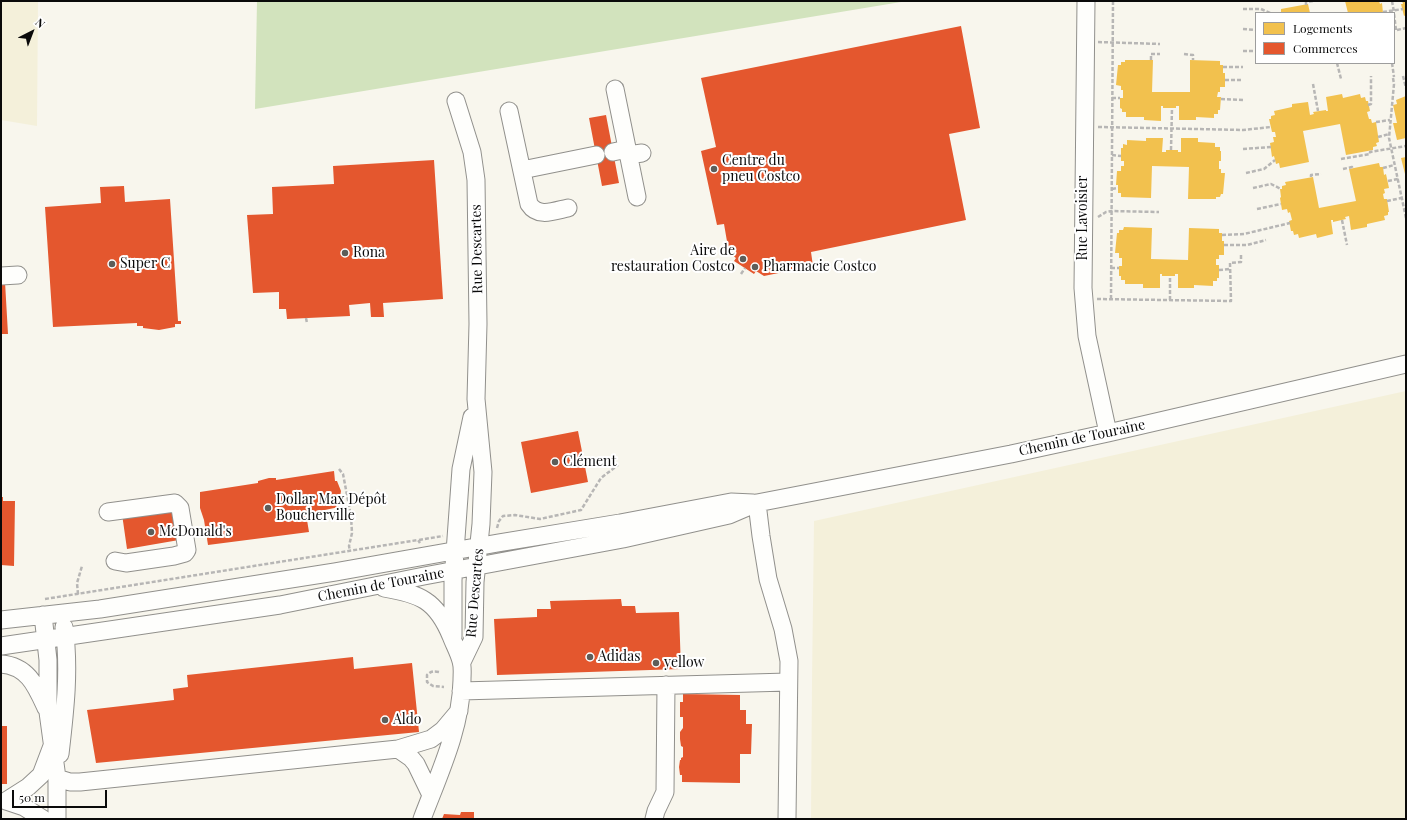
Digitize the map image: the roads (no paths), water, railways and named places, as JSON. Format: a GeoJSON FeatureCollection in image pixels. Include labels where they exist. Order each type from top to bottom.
{"type":"FeatureCollection","features":[{"type":"Feature","properties":{"kind":"street","name":"Rue Lavoisier"},"geometry":{"type":"LineString","coordinates":[[1086,1],[1083,288],[1087,336],[1108,433]]}},
{"type":"Feature","properties":{"kind":"street"},"geometry":{"type":"LineString","coordinates":[[615,89],[628,119],[628,152],[637,197]]}},
{"type":"Feature","properties":{"kind":"street","name":"Rue Descartes"},"geometry":{"type":"LineString","coordinates":[[456,100],[472,152],[476,180],[478,324],[476,399],[483,472],[481,524],[475,582],[474,637],[462,662]]}},
{"type":"Feature","properties":{"kind":"street"},"geometry":{"type":"LineString","coordinates":[[509,112],[528,200],[532,208],[540,213],[568,208]]}},
{"type":"Feature","properties":{"kind":"street"},"geometry":{"type":"LineString","coordinates":[[522,170],[596,155]]}},
{"type":"Feature","properties":{"kind":"street"},"geometry":{"type":"LineString","coordinates":[[1,276],[18,275]]}},
{"type":"Feature","properties":{"kind":"street","name":"Chemin de Touraine"},"geometry":{"type":"LineString","coordinates":[[1,646],[280,605],[454,570],[646,534],[729,515],[757,503],[1011,454],[1406,364]]}},
{"type":"Feature","properties":{"kind":"street","name":"Rue Descartes"},"geometry":{"type":"LineString","coordinates":[[462,662],[453,642],[454,570],[461,469],[476,399]]}},
{"type":"Feature","properties":{"kind":"street"},"geometry":{"type":"LineString","coordinates":[[108,512],[172,502],[175,503],[180,508],[187,550],[181,555],[157,559],[126,563],[114,561]]}},
{"type":"Feature","properties":{"kind":"street","name":"Chemin de Touraine"},"geometry":{"type":"LineString","coordinates":[[1,620],[100,609],[335,572],[479,546],[620,523],[731,502],[757,503]]}},
{"type":"Feature","properties":{"kind":"street"},"geometry":{"type":"LineString","coordinates":[[757,503],[768,579],[783,629],[789,662],[787,819]]}},
{"type":"Feature","properties":{"kind":"street"},"geometry":{"type":"LineString","coordinates":[[374,586],[410,593],[425,600],[441,617],[453,642]]}},
{"type":"Feature","properties":{"kind":"street"},"geometry":{"type":"LineString","coordinates":[[56,819],[57,778],[67,701],[65,637],[62,614]]}},
{"type":"Feature","properties":{"kind":"street"},"geometry":{"type":"LineString","coordinates":[[42,615],[48,660],[48,712],[57,778]]}},
{"type":"Feature","properties":{"kind":"street"},"geometry":{"type":"LineString","coordinates":[[422,819],[456,726],[461,691],[462,662]]}},
{"type":"Feature","properties":{"kind":"street"},"geometry":{"type":"LineString","coordinates":[[1,664],[20,668],[30,678],[38,690],[48,712]]}},
{"type":"Feature","properties":{"kind":"street"},"geometry":{"type":"LineString","coordinates":[[461,691],[788,682]]}},
{"type":"Feature","properties":{"kind":"street"},"geometry":{"type":"LineString","coordinates":[[654,819],[665,792],[666,685]]}},
{"type":"Feature","properties":{"kind":"street"},"geometry":{"type":"LineString","coordinates":[[57,778],[70,782],[80,782],[398,749],[431,739],[443,730],[459,712]]}},
{"type":"Feature","properties":{"kind":"street"},"geometry":{"type":"LineString","coordinates":[[3,801],[28,787],[41,775],[53,744]]}},
{"type":"Feature","properties":{"kind":"street"},"geometry":{"type":"LineString","coordinates":[[398,749],[411,758],[416,764],[431,795]]}},
{"type":"Feature","properties":{"kind":"street"},"geometry":{"type":"LineString","coordinates":[[3,801],[24,807],[43,819]]}},
{"type":"Feature","properties":{"kind":"place","name":"Centre du pneu Costco"},"geometry":{"type":"Point","coordinates":[714,169]}},
{"type":"Feature","properties":{"kind":"place","name":"Rona"},"geometry":{"type":"Point","coordinates":[345,253]}},
{"type":"Feature","properties":{"kind":"place","name":"Aire de restauration Costco"},"geometry":{"type":"Point","coordinates":[743,259]}},
{"type":"Feature","properties":{"kind":"place","name":"Super C"},"geometry":{"type":"Point","coordinates":[112,264]}},
{"type":"Feature","properties":{"kind":"place","name":"Pharmacie Costco"},"geometry":{"type":"Point","coordinates":[755,267]}},
{"type":"Feature","properties":{"kind":"place","name":"Clément"},"geometry":{"type":"Point","coordinates":[555,462]}},
{"type":"Feature","properties":{"kind":"place","name":"Dollar Max Dépôt Boucherville"},"geometry":{"type":"Point","coordinates":[268,508]}},
{"type":"Feature","properties":{"kind":"place","name":"McDonald's"},"geometry":{"type":"Point","coordinates":[151,532]}},
{"type":"Feature","properties":{"kind":"place","name":"Adidas"},"geometry":{"type":"Point","coordinates":[590,657]}},
{"type":"Feature","properties":{"kind":"place","name":"yellow"},"geometry":{"type":"Point","coordinates":[656,663]}},
{"type":"Feature","properties":{"kind":"place","name":"Aldo"},"geometry":{"type":"Point","coordinates":[385,720]}}]}
